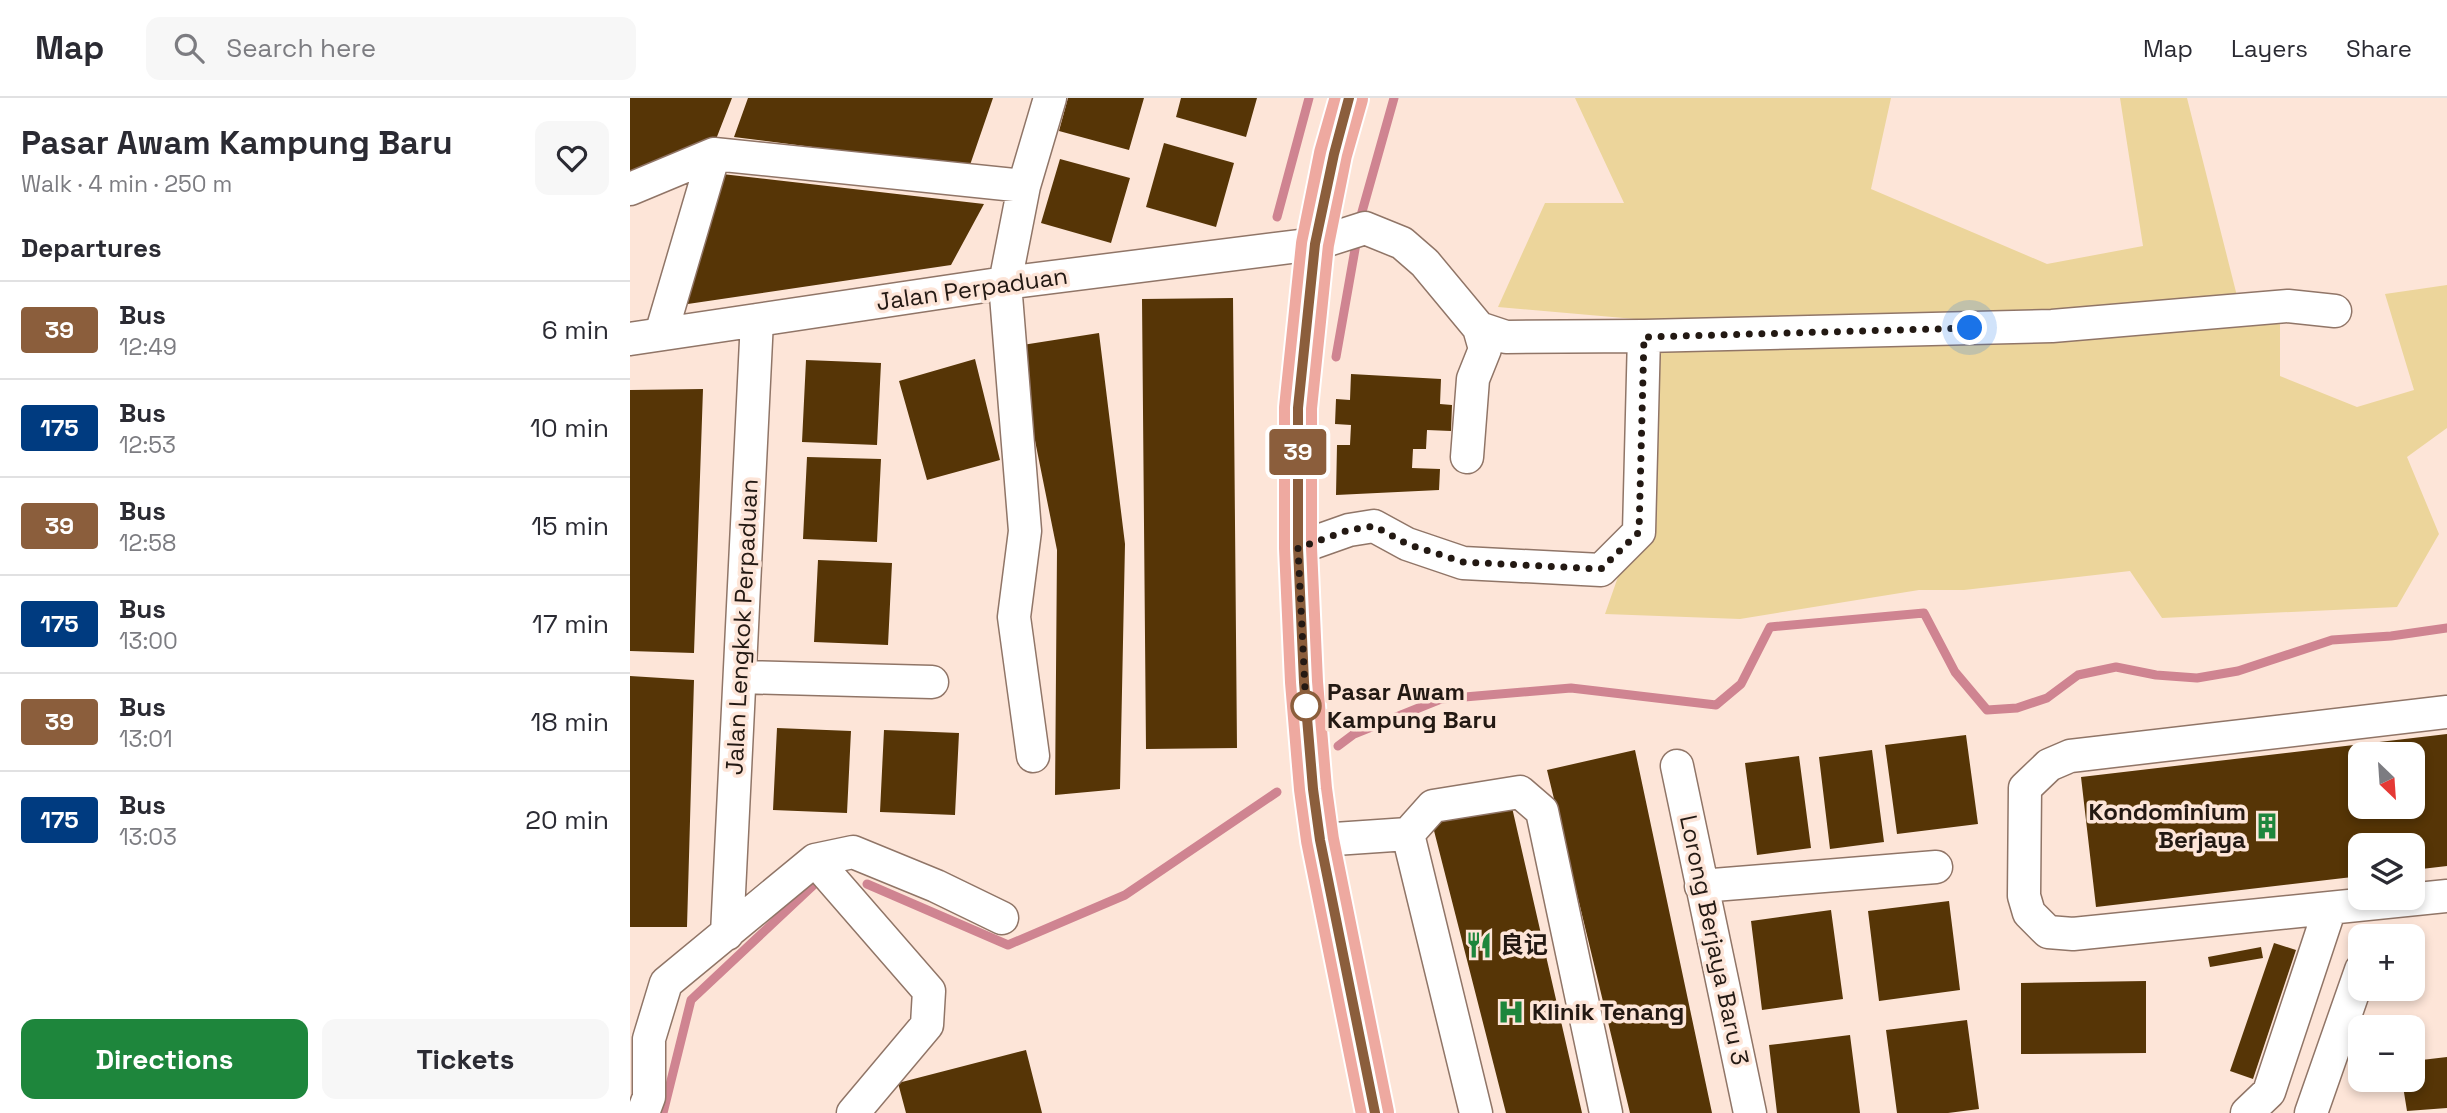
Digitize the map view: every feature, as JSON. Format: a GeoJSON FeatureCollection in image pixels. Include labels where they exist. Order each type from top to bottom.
{"type":"FeatureCollection","features":[{"type":"Feature","properties":{"kind":"main road"},"geometry":{"type":"LineString","coordinates":[[1349,98],[1315,244],[1298,408],[1298,548],[1304,682],[1313,789],[1320,840],[1375,1113]]}},
{"type":"Feature","properties":{"kind":"street"},"geometry":{"type":"LineString","coordinates":[[1033,755],[1014,617],[1025,531],[1004,283],[1024,186],[1050,98]]}},
{"type":"Feature","properties":{"kind":"street"},"geometry":{"type":"LineString","coordinates":[[630,189],[714,154],[1024,186]]}},
{"type":"Feature","properties":{"kind":"street"},"geometry":{"type":"LineString","coordinates":[[661,334],[714,154]]}},
{"type":"Feature","properties":{"kind":"street","name":"Jalan Perpaduan"},"geometry":{"type":"LineString","coordinates":[[630,339],[1004,283],[1315,244],[1365,228],[1402,243],[1425,263],[1479,328]]}},
{"type":"Feature","properties":{"kind":"street"},"geometry":{"type":"LineString","coordinates":[[1479,328],[1506,337],[1644,337],[2052,326],[2288,306],[2335,311]]}},
{"type":"Feature","properties":{"kind":"street","name":"Jalan Lengkok Perpaduan"},"geometry":{"type":"LineString","coordinates":[[727,934],[757,320]]}},
{"type":"Feature","properties":{"kind":"street"},"geometry":{"type":"LineString","coordinates":[[1467,457],[1473,379],[1485,349],[1479,328]]}},
{"type":"Feature","properties":{"kind":"street"},"geometry":{"type":"LineString","coordinates":[[1298,548],[1349,530],[1374,526],[1407,544],[1463,562],[1601,569],[1639,532],[1644,337]]}},
{"type":"Feature","properties":{"kind":"street"},"geometry":{"type":"LineString","coordinates":[[740,677],[932,682]]}},
{"type":"Feature","properties":{"kind":"street"},"geometry":{"type":"LineString","coordinates":[[2447,712],[2070,756],[2049,765],[2025,788],[2024,896],[2029,913],[2048,932],[2073,934],[2447,896]]}},
{"type":"Feature","properties":{"kind":"street","name":"Lorong Berjaya Baru 3"},"geometry":{"type":"LineString","coordinates":[[1677,766],[1750,1113]]}},
{"type":"Feature","properties":{"kind":"street"},"geometry":{"type":"LineString","coordinates":[[1320,840],[1408,834],[1433,806],[1520,792],[1542,811],[1606,1113]]}},
{"type":"Feature","properties":{"kind":"street"},"geometry":{"type":"LineString","coordinates":[[1408,834],[1476,1113]]}},
{"type":"Feature","properties":{"kind":"street"},"geometry":{"type":"LineString","coordinates":[[643,1113],[649,1097],[649,1039],[666,983],[816,860],[853,852],[936,886],[1002,918]]}},
{"type":"Feature","properties":{"kind":"street"},"geometry":{"type":"LineString","coordinates":[[816,860],[929,991],[927,1025],[853,1113]]}},
{"type":"Feature","properties":{"kind":"street"},"geometry":{"type":"LineString","coordinates":[[1701,886],[1937,867]]}},
{"type":"Feature","properties":{"kind":"street"},"geometry":{"type":"LineString","coordinates":[[2247,1113],[2269,1092],[2330,908]]}},
{"type":"Feature","properties":{"kind":"street"},"geometry":{"type":"LineString","coordinates":[[2311,1113],[2350,1001]]}},
{"type":"Feature","properties":{"kind":"shaded area"},"geometry":{"type":"Polygon","coordinates":[[[1575,98],[1891,98],[1871,189],[2047,264],[2143,246],[2120,98],[2187,98],[2237,296],[2034,311],[1658,321],[1498,307],[1545,203],[1624,203],[1575,98]]]}},
{"type":"Feature","properties":{"kind":"shaded area"},"geometry":{"type":"Polygon","coordinates":[[[2447,285],[2447,428],[2407,457],[2439,534],[2397,607],[2162,618],[2130,571],[1964,590],[1919,590],[1740,619],[1605,614],[1619,574],[1652,542],[1654,352],[2033,343],[2280,322],[2280,376],[2357,407],[2414,390],[2385,294],[2447,285]]]}},
{"type":"Feature","properties":{"kind":"building"},"geometry":{"type":"Polygon","coordinates":[[[630,98],[732,98],[713,147],[630,177],[630,98]]]}},
{"type":"Feature","properties":{"kind":"building"},"geometry":{"type":"Polygon","coordinates":[[[748,98],[993,98],[970,165],[734,137],[748,98]]]}},
{"type":"Feature","properties":{"kind":"building"},"geometry":{"type":"Polygon","coordinates":[[[1068,98],[1144,98],[1129,150],[1059,131],[1068,98]]]}},
{"type":"Feature","properties":{"kind":"building"},"geometry":{"type":"Polygon","coordinates":[[[1181,98],[1257,98],[1246,137],[1176,117],[1181,98]]]}},
{"type":"Feature","properties":{"kind":"building"},"geometry":{"type":"Polygon","coordinates":[[[1164,143],[1234,163],[1216,227],[1146,207],[1164,143]]]}},
{"type":"Feature","properties":{"kind":"building"},"geometry":{"type":"Polygon","coordinates":[[[1060,159],[1130,178],[1111,243],[1041,223],[1060,159]]]}},
{"type":"Feature","properties":{"kind":"building"},"geometry":{"type":"Polygon","coordinates":[[[722,174],[984,204],[951,265],[681,305],[722,174]]]}},
{"type":"Feature","properties":{"kind":"building"},"geometry":{"type":"Polygon","coordinates":[[[1233,298],[1237,748],[1146,749],[1142,299],[1233,298]]]}},
{"type":"Feature","properties":{"kind":"building"},"geometry":{"type":"Polygon","coordinates":[[[1099,333],[1125,544],[1120,789],[1055,795],[1057,550],[1016,346],[1099,333]]]}},
{"type":"Feature","properties":{"kind":"building"},"geometry":{"type":"Polygon","coordinates":[[[975,359],[1000,460],[927,480],[899,381],[975,359]]]}},
{"type":"Feature","properties":{"kind":"building"},"geometry":{"type":"Polygon","coordinates":[[[806,360],[881,363],[877,445],[802,442],[806,360]]]}},
{"type":"Feature","properties":{"kind":"building"},"geometry":{"type":"Polygon","coordinates":[[[1351,374],[1441,379],[1440,404],[1452,405],[1451,431],[1427,430],[1426,449],[1413,449],[1412,468],[1440,469],[1439,490],[1336,495],[1337,445],[1350,445],[1351,425],[1335,424],[1336,399],[1350,400],[1351,374]]]}},
{"type":"Feature","properties":{"kind":"building"},"geometry":{"type":"Polygon","coordinates":[[[703,389],[694,653],[630,651],[630,390],[703,389]]]}},
{"type":"Feature","properties":{"kind":"building"},"geometry":{"type":"Polygon","coordinates":[[[807,457],[881,459],[877,542],[803,539],[807,457]]]}},
{"type":"Feature","properties":{"kind":"building"},"geometry":{"type":"Polygon","coordinates":[[[818,560],[892,563],[888,645],[814,642],[818,560]]]}},
{"type":"Feature","properties":{"kind":"building"},"geometry":{"type":"Polygon","coordinates":[[[630,676],[694,680],[687,927],[630,927],[630,676]]]}},
{"type":"Feature","properties":{"kind":"building"},"geometry":{"type":"Polygon","coordinates":[[[777,728],[851,731],[847,813],[773,810],[777,728]]]}},
{"type":"Feature","properties":{"kind":"building"},"geometry":{"type":"Polygon","coordinates":[[[884,730],[959,733],[955,815],[880,812],[884,730]]]}},
{"type":"Feature","properties":{"kind":"building","name":"Kondominium Berjaya"},"geometry":{"type":"Polygon","coordinates":[[[2447,734],[2447,866],[2425,869],[2425,833],[2348,833],[2348,878],[2096,907],[2081,777],[2348,746],[2348,819],[2426,819],[2426,742],[2379,742],[2447,734]]]}},
{"type":"Feature","properties":{"kind":"building"},"geometry":{"type":"Polygon","coordinates":[[[1966,735],[1978,824],[1897,834],[1885,745],[1966,735]]]}},
{"type":"Feature","properties":{"kind":"building"},"geometry":{"type":"Polygon","coordinates":[[[1635,750],[1712,1113],[1630,1113],[1547,770],[1635,750]]]}},
{"type":"Feature","properties":{"kind":"building"},"geometry":{"type":"Polygon","coordinates":[[[1872,750],[1884,842],[1830,849],[1819,757],[1872,750]]]}},
{"type":"Feature","properties":{"kind":"building"},"geometry":{"type":"Polygon","coordinates":[[[1799,756],[1811,848],[1757,855],[1745,763],[1799,756]]]}},
{"type":"Feature","properties":{"kind":"building"},"geometry":{"type":"Polygon","coordinates":[[[1511,803],[1582,1113],[1506,1113],[1430,815],[1511,803]]]}},
{"type":"Feature","properties":{"kind":"building"},"geometry":{"type":"Polygon","coordinates":[[[1949,901],[1960,990],[1879,1001],[1868,911],[1949,901]]]}},
{"type":"Feature","properties":{"kind":"building"},"geometry":{"type":"Polygon","coordinates":[[[1831,910],[1843,999],[1762,1010],[1751,921],[1831,910]]]}},
{"type":"Feature","properties":{"kind":"building"},"geometry":{"type":"Polygon","coordinates":[[[2274,943],[2296,950],[2253,1079],[2230,1071],[2274,943]]]}},
{"type":"Feature","properties":{"kind":"building"},"geometry":{"type":"Polygon","coordinates":[[[2261,947],[2263,958],[2210,967],[2208,957],[2261,947]]]}},
{"type":"Feature","properties":{"kind":"building"},"geometry":{"type":"Polygon","coordinates":[[[2146,981],[2146,1053],[2021,1054],[2021,983],[2146,981]]]}},
{"type":"Feature","properties":{"kind":"building"},"geometry":{"type":"Polygon","coordinates":[[[1967,1020],[1979,1109],[1948,1113],[1897,1113],[1886,1030],[1967,1020]]]}},
{"type":"Feature","properties":{"kind":"building"},"geometry":{"type":"Polygon","coordinates":[[[1850,1035],[1860,1113],[1777,1113],[1769,1045],[1850,1035]]]}},
{"type":"Feature","properties":{"kind":"building"},"geometry":{"type":"Polygon","coordinates":[[[1026,1050],[1042,1113],[906,1113],[898,1083],[1026,1050]]]}},
{"type":"Feature","properties":{"kind":"building"},"geometry":{"type":"Polygon","coordinates":[[[2447,1057],[2447,1108],[2407,1111],[2404,1092],[2425,1092],[2425,1060],[2447,1057]]]}},
{"type":"Feature","properties":{"kind":"waterway"},"geometry":{"type":"LineString","coordinates":[[1277,217],[1309,98]]}},
{"type":"Feature","properties":{"kind":"waterway"},"geometry":{"type":"LineString","coordinates":[[1360,219],[1394,98]]}},
{"type":"Feature","properties":{"kind":"waterway"},"geometry":{"type":"LineString","coordinates":[[1336,357],[1357,238]]}},
{"type":"Feature","properties":{"kind":"waterway"},"geometry":{"type":"LineString","coordinates":[[1338,746],[1354,734],[1441,699],[1571,688],[1716,705],[1741,684],[1770,627],[1924,613],[1955,672],[1987,710],[2017,708],[2047,698],[2078,675],[2116,667],[2156,675],[2197,678],[2238,671],[2332,640],[2391,636],[2447,628]]}},
{"type":"Feature","properties":{"kind":"waterway"},"geometry":{"type":"LineString","coordinates":[[867,884],[1008,945],[1125,895],[1277,792]]}},
{"type":"Feature","properties":{"kind":"waterway"},"geometry":{"type":"LineString","coordinates":[[663,1113],[691,1000],[820,879]]}},
{"type":"Feature","properties":{"kind":"bus line","name":"39"},"geometry":{"type":"LineString","coordinates":[[1349,98],[1315,244],[1298,408],[1298,548],[1304,682],[1313,789],[1320,840],[1375,1113]]}},
{"type":"Feature","properties":{"kind":"place","name":"Pasar Awam Kampung Baru"},"geometry":{"type":"Point","coordinates":[1306,706]}},
{"type":"Feature","properties":{"kind":"place","name":"Kondominium Berjaya"},"geometry":{"type":"Point","coordinates":[2267,826]}},
{"type":"Feature","properties":{"kind":"place","name":"良记"},"geometry":{"type":"Point","coordinates":[1479,945]}},
{"type":"Feature","properties":{"kind":"place","name":"Klinik Tenang"},"geometry":{"type":"Point","coordinates":[1511,1012]}},
{"type":"Feature","properties":{"kind":"route"},"geometry":{"type":"LineString","coordinates":[[1306,706],[1306,709],[1298,548],[1349,530],[1374,526],[1407,544],[1463,562],[1601,569],[1639,532],[1644,337],[1970,328]]}}]}
